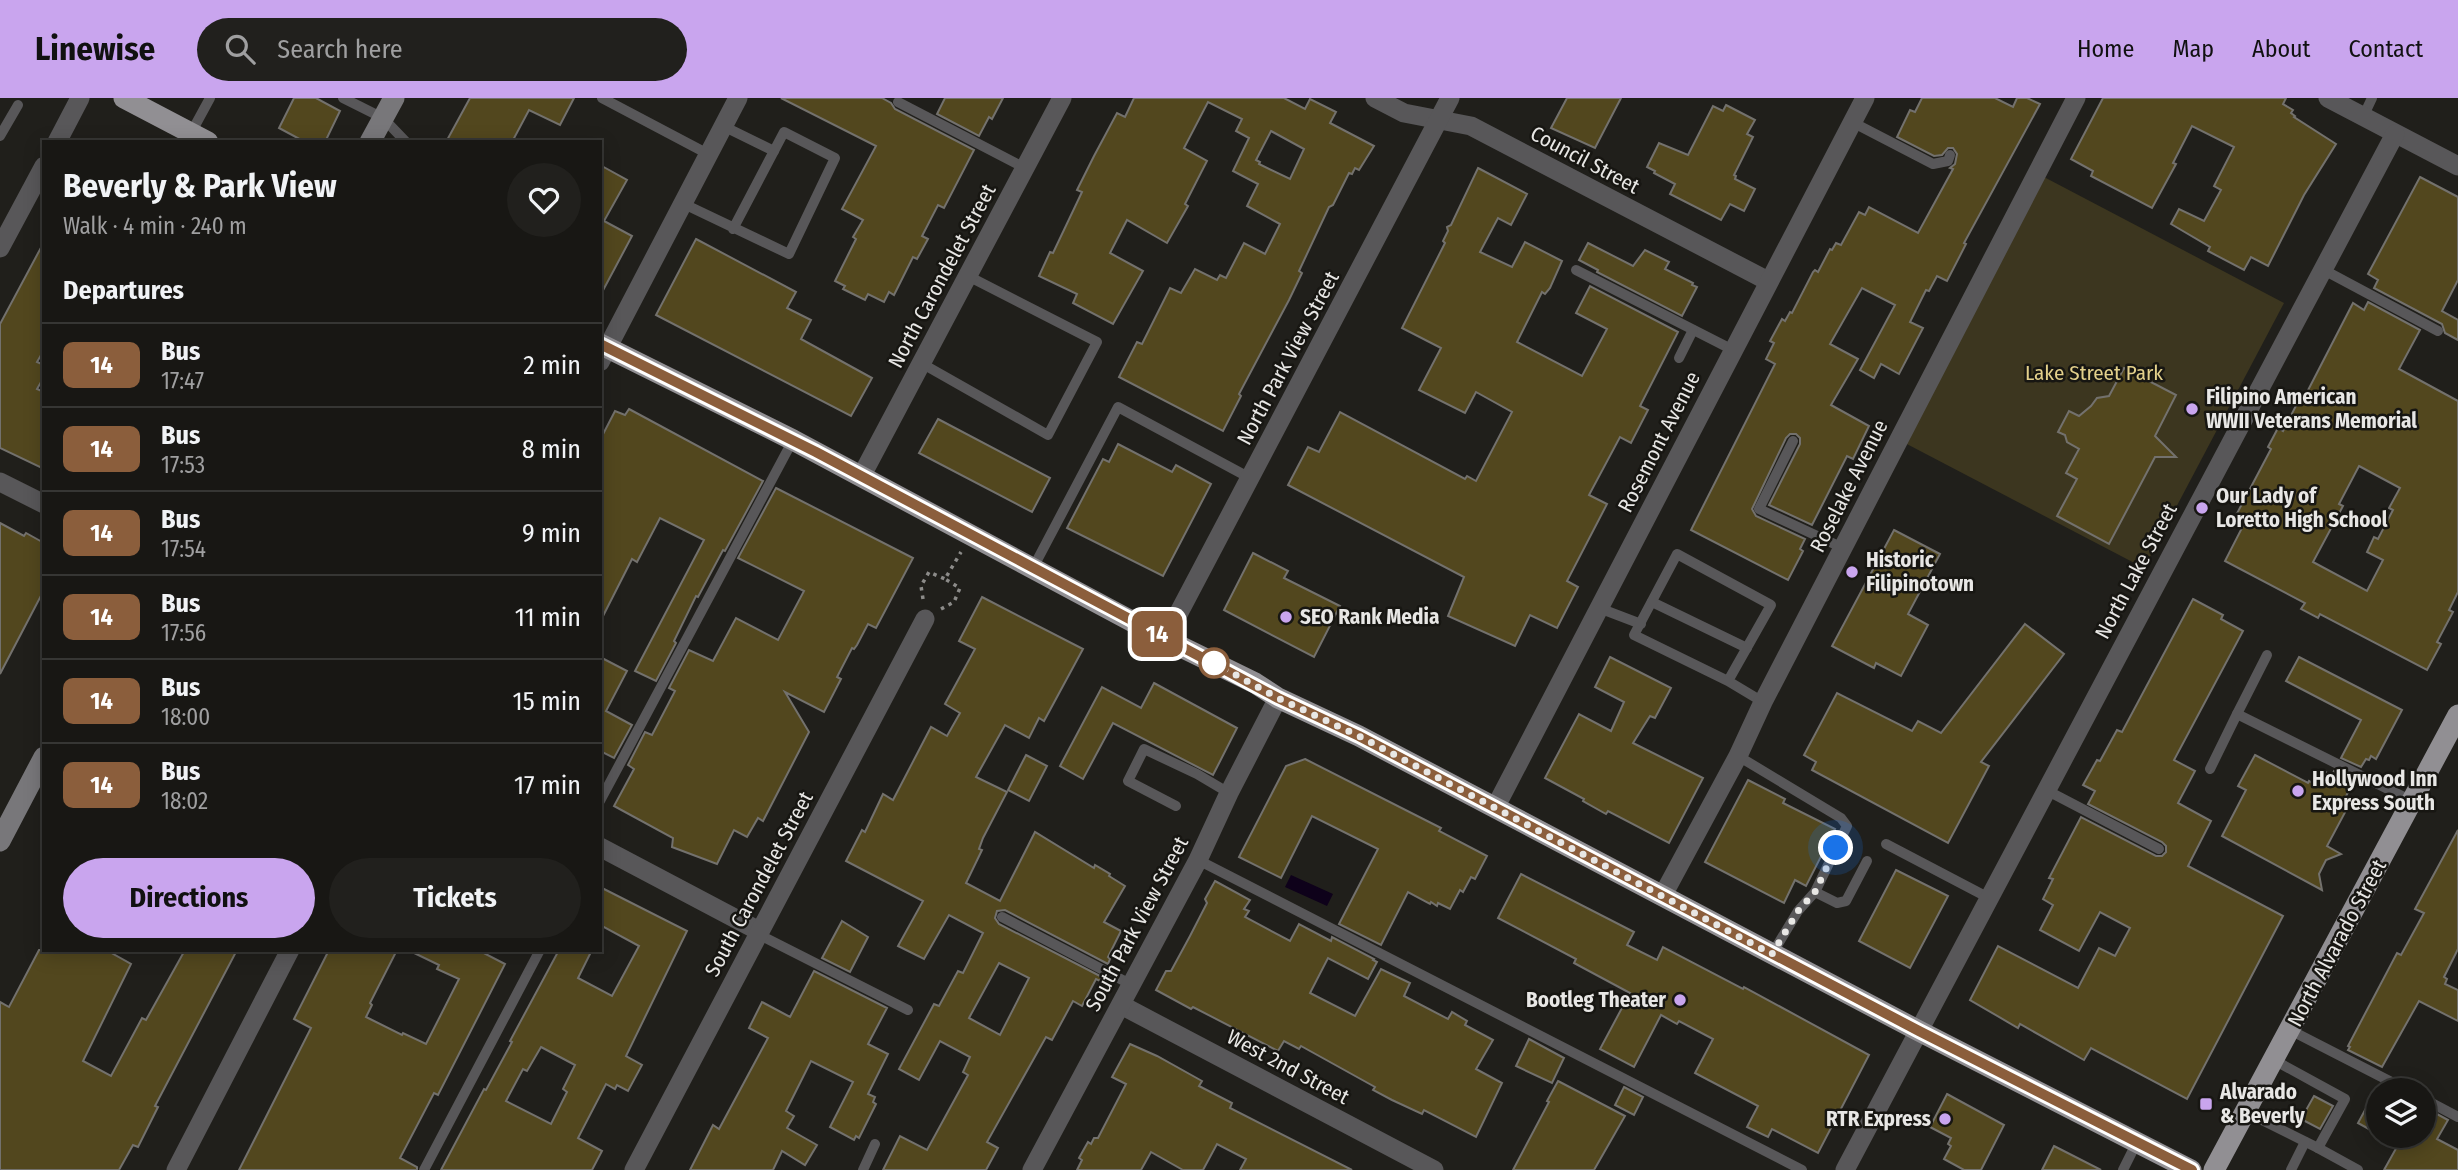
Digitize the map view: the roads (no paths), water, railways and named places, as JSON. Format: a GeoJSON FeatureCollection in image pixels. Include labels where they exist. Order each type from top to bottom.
{"type":"FeatureCollection","features":[{"type":"Feature","properties":{"kind":"main road"},"geometry":{"type":"LineString","coordinates":[[137,101],[200,137]]}},
{"type":"Feature","properties":{"kind":"main road"},"geometry":{"type":"LineString","coordinates":[[603,351],[862,475],[1165,639],[1278,698],[1359,736],[1919,1031],[2192,1170]]}},
{"type":"Feature","properties":{"kind":"main road","name":"North Alvarado Street"},"geometry":{"type":"LineString","coordinates":[[2214,1170],[2458,715]]}},
{"type":"Feature","properties":{"kind":"street"},"geometry":{"type":"LineString","coordinates":[[58,140],[80,98]]}},
{"type":"Feature","properties":{"kind":"street"},"geometry":{"type":"LineString","coordinates":[[371,140],[394,98]]}},
{"type":"Feature","properties":{"kind":"street"},"geometry":{"type":"LineString","coordinates":[[603,351],[684,204],[738,98]]}},
{"type":"Feature","properties":{"kind":"street","name":"North Carondelet Street"},"geometry":{"type":"LineString","coordinates":[[862,475],[1062,98]]}},
{"type":"Feature","properties":{"kind":"street","name":"Council Street"},"geometry":{"type":"LineString","coordinates":[[1375,98],[1404,113],[1471,126],[1768,281]]}},
{"type":"Feature","properties":{"kind":"street","name":"North Park View Street"},"geometry":{"type":"LineString","coordinates":[[1165,639],[1450,98]]}},
{"type":"Feature","properties":{"kind":"street","name":"Rosemont Avenue"},"geometry":{"type":"LineString","coordinates":[[1495,808],[1865,98]]}},
{"type":"Feature","properties":{"kind":"street","name":"Roselake Avenue"},"geometry":{"type":"LineString","coordinates":[[1663,895],[1738,756],[1763,702],[2076,98]]}},
{"type":"Feature","properties":{"kind":"street"},"geometry":{"type":"LineString","coordinates":[[2328,98],[2458,166]]}},
{"type":"Feature","properties":{"kind":"street","name":"North Lake Street"},"geometry":{"type":"LineString","coordinates":[[1845,1170],[2395,134]]}},
{"type":"Feature","properties":{"kind":"street"},"geometry":{"type":"LineString","coordinates":[[0,248],[42,170]]}},
{"type":"Feature","properties":{"kind":"street"},"geometry":{"type":"LineString","coordinates":[[0,482],[42,503]]}},
{"type":"Feature","properties":{"kind":"street","name":"South Carondelet Street"},"geometry":{"type":"LineString","coordinates":[[634,1170],[925,619]]}},
{"type":"Feature","properties":{"kind":"street","name":"South Park View Street"},"geometry":{"type":"LineString","coordinates":[[1032,1170],[1198,860],[1278,698]]}},
{"type":"Feature","properties":{"kind":"street"},"geometry":{"type":"LineString","coordinates":[[0,841],[42,761]]}},
{"type":"Feature","properties":{"kind":"street"},"geometry":{"type":"LineString","coordinates":[[602,848],[759,932]]}},
{"type":"Feature","properties":{"kind":"street"},"geometry":{"type":"LineString","coordinates":[[176,1170],[289,952]]}},
{"type":"Feature","properties":{"kind":"street","name":"West 2nd Street"},"geometry":{"type":"LineString","coordinates":[[1121,1005],[1434,1170]]}},
{"type":"Feature","properties":{"kind":"lane"},"geometry":{"type":"LineString","coordinates":[[200,137],[211,98]]}},
{"type":"Feature","properties":{"kind":"lane"},"geometry":{"type":"LineString","coordinates":[[343,98],[383,118],[404,140]]}},
{"type":"Feature","properties":{"kind":"lane"},"geometry":{"type":"LineString","coordinates":[[602,98],[708,154]]}},
{"type":"Feature","properties":{"kind":"lane"},"geometry":{"type":"LineString","coordinates":[[2362,117],[2372,98]]}},
{"type":"Feature","properties":{"kind":"lane"},"geometry":{"type":"LineString","coordinates":[[898,102],[1025,168]]}},
{"type":"Feature","properties":{"kind":"lane"},"geometry":{"type":"LineString","coordinates":[[0,136],[18,106]]}},
{"type":"Feature","properties":{"kind":"lane"},"geometry":{"type":"LineString","coordinates":[[1852,122],[1933,164],[1948,161],[1950,155]]}},
{"type":"Feature","properties":{"kind":"lane"},"geometry":{"type":"LineString","coordinates":[[723,126],[774,151]]}},
{"type":"Feature","properties":{"kind":"lane"},"geometry":{"type":"LineString","coordinates":[[684,204],[733,229],[789,254],[835,158],[783,132],[733,229]]}},
{"type":"Feature","properties":{"kind":"lane"},"geometry":{"type":"LineString","coordinates":[[1576,270],[1733,350]]}},
{"type":"Feature","properties":{"kind":"lane"},"geometry":{"type":"LineString","coordinates":[[2322,270],[2438,331]]}},
{"type":"Feature","properties":{"kind":"lane"},"geometry":{"type":"LineString","coordinates":[[921,363],[1048,435],[1097,342],[968,276]]}},
{"type":"Feature","properties":{"kind":"lane"},"geometry":{"type":"LineString","coordinates":[[1679,358],[1693,330]]}},
{"type":"Feature","properties":{"kind":"lane"},"geometry":{"type":"LineString","coordinates":[[1033,568],[1118,407],[1250,478]]}},
{"type":"Feature","properties":{"kind":"lane"},"geometry":{"type":"LineString","coordinates":[[602,797],[793,440]]}},
{"type":"Feature","properties":{"kind":"lane"},"geometry":{"type":"LineString","coordinates":[[1793,442],[1759,509],[1843,548]]}},
{"type":"Feature","properties":{"kind":"lane"},"geometry":{"type":"LineString","coordinates":[[1728,681],[1771,606],[1677,555],[1634,635],[1728,681],[1763,702]]}},
{"type":"Feature","properties":{"kind":"lane"},"geometry":{"type":"LineString","coordinates":[[1652,602],[1747,648]]}},
{"type":"Feature","properties":{"kind":"lane"},"geometry":{"type":"LineString","coordinates":[[1599,608],[1641,624]]}},
{"type":"Feature","properties":{"kind":"lane"},"geometry":{"type":"LineString","coordinates":[[2210,769],[2267,655]]}},
{"type":"Feature","properties":{"kind":"lane"},"geometry":{"type":"LineString","coordinates":[[2237,714],[2412,801]]}},
{"type":"Feature","properties":{"kind":"lane"},"geometry":{"type":"LineString","coordinates":[[1176,806],[1128,781],[1144,749],[1197,774],[1229,793]]}},
{"type":"Feature","properties":{"kind":"lane"},"geometry":{"type":"LineString","coordinates":[[1738,756],[1841,818],[1847,826],[1815,892],[1798,911],[1772,954]]}},
{"type":"Feature","properties":{"kind":"lane"},"geometry":{"type":"LineString","coordinates":[[2046,790],[2159,849]]}},
{"type":"Feature","properties":{"kind":"lane"},"geometry":{"type":"LineString","coordinates":[[1886,844],[1989,898]]}},
{"type":"Feature","properties":{"kind":"lane"},"geometry":{"type":"LineString","coordinates":[[1198,860],[1802,1170]]}},
{"type":"Feature","properties":{"kind":"lane"},"geometry":{"type":"LineString","coordinates":[[1815,892],[1837,903],[1846,901],[1867,861]]}},
{"type":"Feature","properties":{"kind":"lane"},"geometry":{"type":"LineString","coordinates":[[1002,917],[1132,985]]}},
{"type":"Feature","properties":{"kind":"lane"},"geometry":{"type":"LineString","coordinates":[[759,932],[908,1010]]}},
{"type":"Feature","properties":{"kind":"lane"},"geometry":{"type":"LineString","coordinates":[[424,1170],[539,952]]}},
{"type":"Feature","properties":{"kind":"lane"},"geometry":{"type":"LineString","coordinates":[[2290,1030],[2384,1078]]}},
{"type":"Feature","properties":{"kind":"lane"},"geometry":{"type":"LineString","coordinates":[[2274,1060],[2346,1098],[2318,1149]]}},
{"type":"Feature","properties":{"kind":"lane"},"geometry":{"type":"LineString","coordinates":[[2436,1105],[2458,1117]]}},
{"type":"Feature","properties":{"kind":"lane"},"geometry":{"type":"LineString","coordinates":[[2246,1112],[2358,1170]]}},
{"type":"Feature","properties":{"kind":"lane"},"geometry":{"type":"LineString","coordinates":[[2123,1170],[2137,1142]]}},
{"type":"Feature","properties":{"kind":"lane"},"geometry":{"type":"LineString","coordinates":[[2291,1170],[2305,1142]]}},
{"type":"Feature","properties":{"kind":"lane"},"geometry":{"type":"LineString","coordinates":[[863,1170],[875,1144]]}},
{"type":"Feature","properties":{"kind":"place","name":"Filipino American WWII Veterans Memorial"},"geometry":{"type":"Point","coordinates":[2192,409]}},
{"type":"Feature","properties":{"kind":"place","name":"Our Lady of Loretto High School"},"geometry":{"type":"Point","coordinates":[2202,508]}},
{"type":"Feature","properties":{"kind":"place","name":"Historic Filipinotown"},"geometry":{"type":"Point","coordinates":[1852,572]}},
{"type":"Feature","properties":{"kind":"place","name":"SEO Rank Media"},"geometry":{"type":"Point","coordinates":[1286,617]}},
{"type":"Feature","properties":{"kind":"place","name":"Hollywood Inn Express South"},"geometry":{"type":"Point","coordinates":[2298,791]}},
{"type":"Feature","properties":{"kind":"place","name":"Bootleg Theater"},"geometry":{"type":"Point","coordinates":[1680,1000]}},
{"type":"Feature","properties":{"kind":"place","name":"Alvarado & Beverly"},"geometry":{"type":"Point","coordinates":[2206,1104]}},
{"type":"Feature","properties":{"kind":"place","name":"RTR Express"},"geometry":{"type":"Point","coordinates":[1945,1119]}},
{"type":"Feature","properties":{"kind":"park label","name":"Lake Street Park"},"geometry":{"type":"Point","coordinates":[2094,373]}}]}
